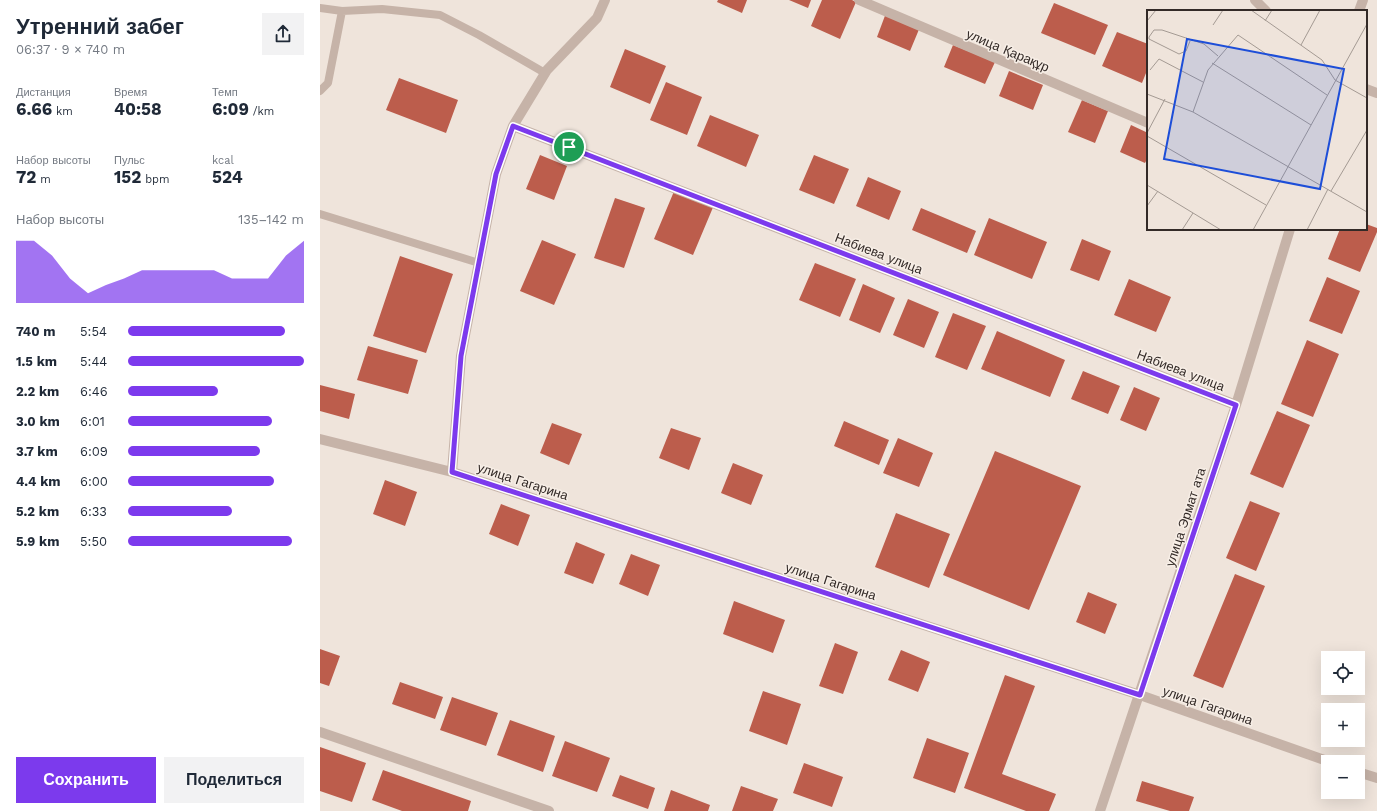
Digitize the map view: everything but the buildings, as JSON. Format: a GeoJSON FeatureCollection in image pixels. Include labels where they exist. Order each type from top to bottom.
{"type":"FeatureCollection","features":[{"type":"Feature","properties":{"kind":"street"},"geometry":{"type":"LineString","coordinates":[[452,472],[461,356],[496,174],[513,126],[545,73],[597,18],[605,0]]}},
{"type":"Feature","properties":{"kind":"street","name":"улица Қарақұр"},"geometry":{"type":"LineString","coordinates":[[859,0],[1147,123]]}},
{"type":"Feature","properties":{"kind":"street"},"geometry":{"type":"LineString","coordinates":[[1255,0],[1265,10]]}},
{"type":"Feature","properties":{"kind":"street"},"geometry":{"type":"LineString","coordinates":[[1359,10],[1363,0]]}},
{"type":"Feature","properties":{"kind":"street"},"geometry":{"type":"LineString","coordinates":[[1367,89],[1377,92]]}},
{"type":"Feature","properties":{"kind":"street","name":"Набиева улица"},"geometry":{"type":"LineString","coordinates":[[513,126],[1236,405]]}},
{"type":"Feature","properties":{"kind":"street","name":"улица Эрмат ата"},"geometry":{"type":"LineString","coordinates":[[1100,811],[1236,405],[1290,230]]}},
{"type":"Feature","properties":{"kind":"street","name":"улица Гагарина"},"geometry":{"type":"LineString","coordinates":[[320,439],[452,472],[1140,695],[1321,759]]}},
{"type":"Feature","properties":{"kind":"street"},"geometry":{"type":"LineString","coordinates":[[320,732],[549,811]]}},
{"type":"Feature","properties":{"kind":"street"},"geometry":{"type":"LineString","coordinates":[[1365,774],[1377,778]]}},
{"type":"Feature","properties":{"kind":"lane"},"geometry":{"type":"LineString","coordinates":[[320,8],[342,11],[382,9],[440,16],[479,35],[545,73]]}},
{"type":"Feature","properties":{"kind":"lane"},"geometry":{"type":"LineString","coordinates":[[320,91],[328,83],[342,11]]}},
{"type":"Feature","properties":{"kind":"lane"},"geometry":{"type":"LineString","coordinates":[[320,214],[479,263]]}},
{"type":"Feature","properties":{"kind":"route"},"geometry":{"type":"LineString","coordinates":[[513,126],[569,147],[1236,405],[1140,695],[452,472],[461,356],[496,174],[513,126]]}}]}
